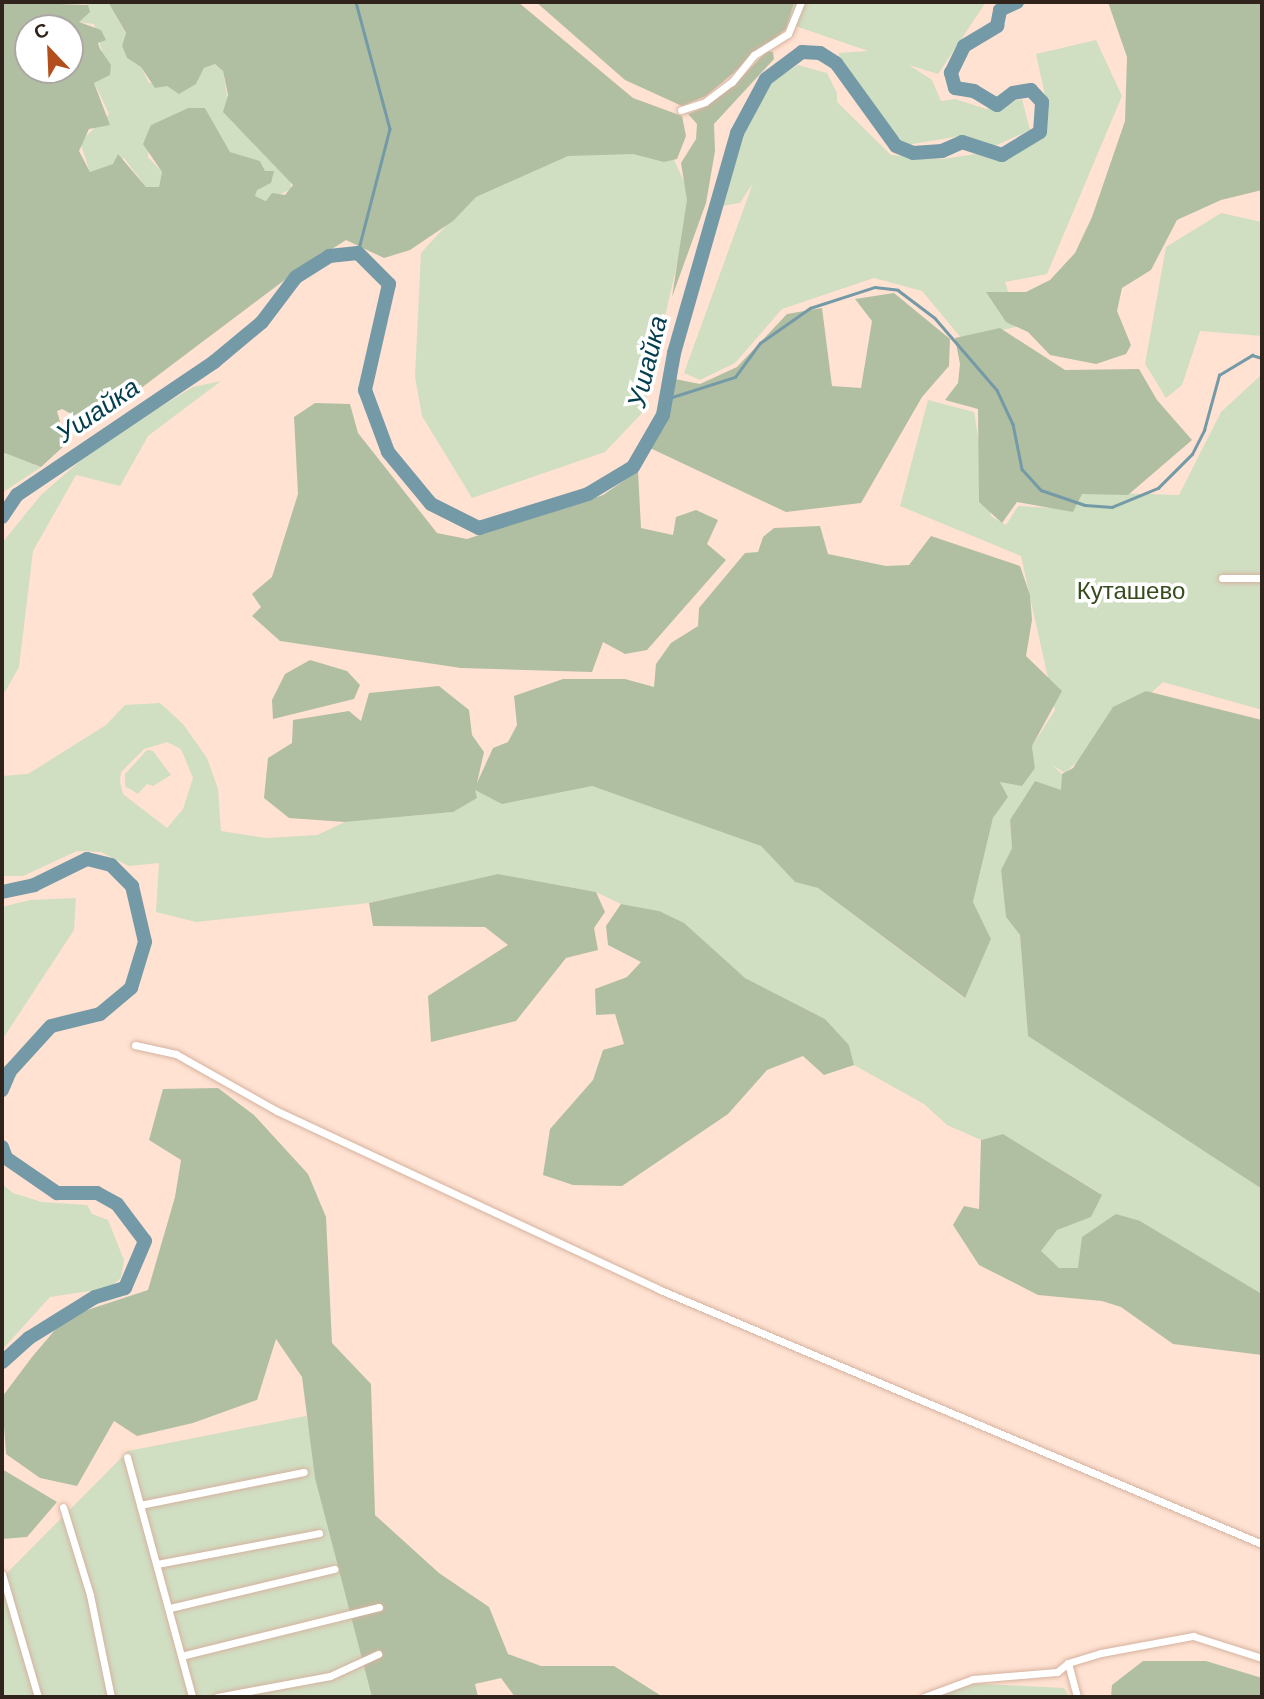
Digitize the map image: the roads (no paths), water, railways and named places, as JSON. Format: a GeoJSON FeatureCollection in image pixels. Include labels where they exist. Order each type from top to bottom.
{"type":"FeatureCollection","features":[{"type":"Feature","properties":{"kind":"street"},"geometry":{"type":"LineString","coordinates":[[681,110],[705,102],[732,82],[754,55],[788,34],[801,2]]}},
{"type":"Feature","properties":{"kind":"street"},"geometry":{"type":"LineString","coordinates":[[1222,578],[1262,578]]}},
{"type":"Feature","properties":{"kind":"street"},"geometry":{"type":"LineString","coordinates":[[135,1045],[176,1054],[277,1111],[658,1289],[1262,1544]]}},
{"type":"Feature","properties":{"kind":"street"},"geometry":{"type":"LineString","coordinates":[[127,1457],[192,1697]]}},
{"type":"Feature","properties":{"kind":"street"},"geometry":{"type":"LineString","coordinates":[[140,1505],[304,1472]]}},
{"type":"Feature","properties":{"kind":"street"},"geometry":{"type":"LineString","coordinates":[[63,1507],[90,1595],[111,1697]]}},
{"type":"Feature","properties":{"kind":"street"},"geometry":{"type":"LineString","coordinates":[[158,1564],[319,1533]]}},
{"type":"Feature","properties":{"kind":"street"},"geometry":{"type":"LineString","coordinates":[[170,1608],[334,1569]]}},
{"type":"Feature","properties":{"kind":"street"},"geometry":{"type":"LineString","coordinates":[[2,1574],[38,1697]]}},
{"type":"Feature","properties":{"kind":"street"},"geometry":{"type":"LineString","coordinates":[[181,1656],[379,1607]]}},
{"type":"Feature","properties":{"kind":"street"},"geometry":{"type":"LineString","coordinates":[[924,1697],[973,1679],[1057,1672],[1068,1662],[1146,1642],[1193,1636],[1262,1658]]}},
{"type":"Feature","properties":{"kind":"street"},"geometry":{"type":"LineString","coordinates":[[217,1697],[330,1676],[378,1654]]}},
{"type":"Feature","properties":{"kind":"street"},"geometry":{"type":"LineString","coordinates":[[1068,1662],[1077,1697]]}},
{"type":"Feature","properties":{"kind":"waterway"},"geometry":{"type":"LineString","coordinates":[[356,2],[390,129],[358,253]]}},
{"type":"Feature","properties":{"kind":"waterway","name":"Ушайка"},"geometry":{"type":"LineString","coordinates":[[2,517],[17,495],[214,362],[262,322],[296,277],[329,256],[358,253],[389,284],[365,390],[388,452],[431,504],[479,528],[588,494],[633,467],[663,415],[674,353],[737,133],[766,79],[802,52],[820,53],[836,63],[896,146],[913,153],[942,151],[962,142],[1002,155],[1040,132],[1042,102],[1031,90],[1013,93],[997,105],[974,91],[955,88],[951,73],[964,46],[997,26],[1000,10],[1017,2]]}},
{"type":"Feature","properties":{"kind":"waterway"},"geometry":{"type":"LineString","coordinates":[[666,399],[735,377],[760,343],[810,308],[875,287],[898,290],[935,318],[997,390],[1013,424],[1022,469],[1041,490],[1085,505],[1112,507],[1158,488],[1192,454],[1204,430],[1219,375],[1252,355],[1262,358]]}},
{"type":"Feature","properties":{"kind":"waterway","name":"Ушайка"},"geometry":{"type":"LineString","coordinates":[[2,892],[34,885],[87,859],[111,865],[132,886],[145,942],[131,988],[100,1014],[51,1026],[10,1071],[2,1090]]}},
{"type":"Feature","properties":{"kind":"waterway","name":"Ушайка"},"geometry":{"type":"LineString","coordinates":[[2,1147],[6,1158],[57,1193],[97,1193],[117,1204],[145,1241],[125,1288],[95,1297],[29,1338],[2,1362]]}},
{"type":"Feature","properties":{"kind":"park label","name":"Куташево"},"geometry":{"type":"Point","coordinates":[1131,591]}}]}
